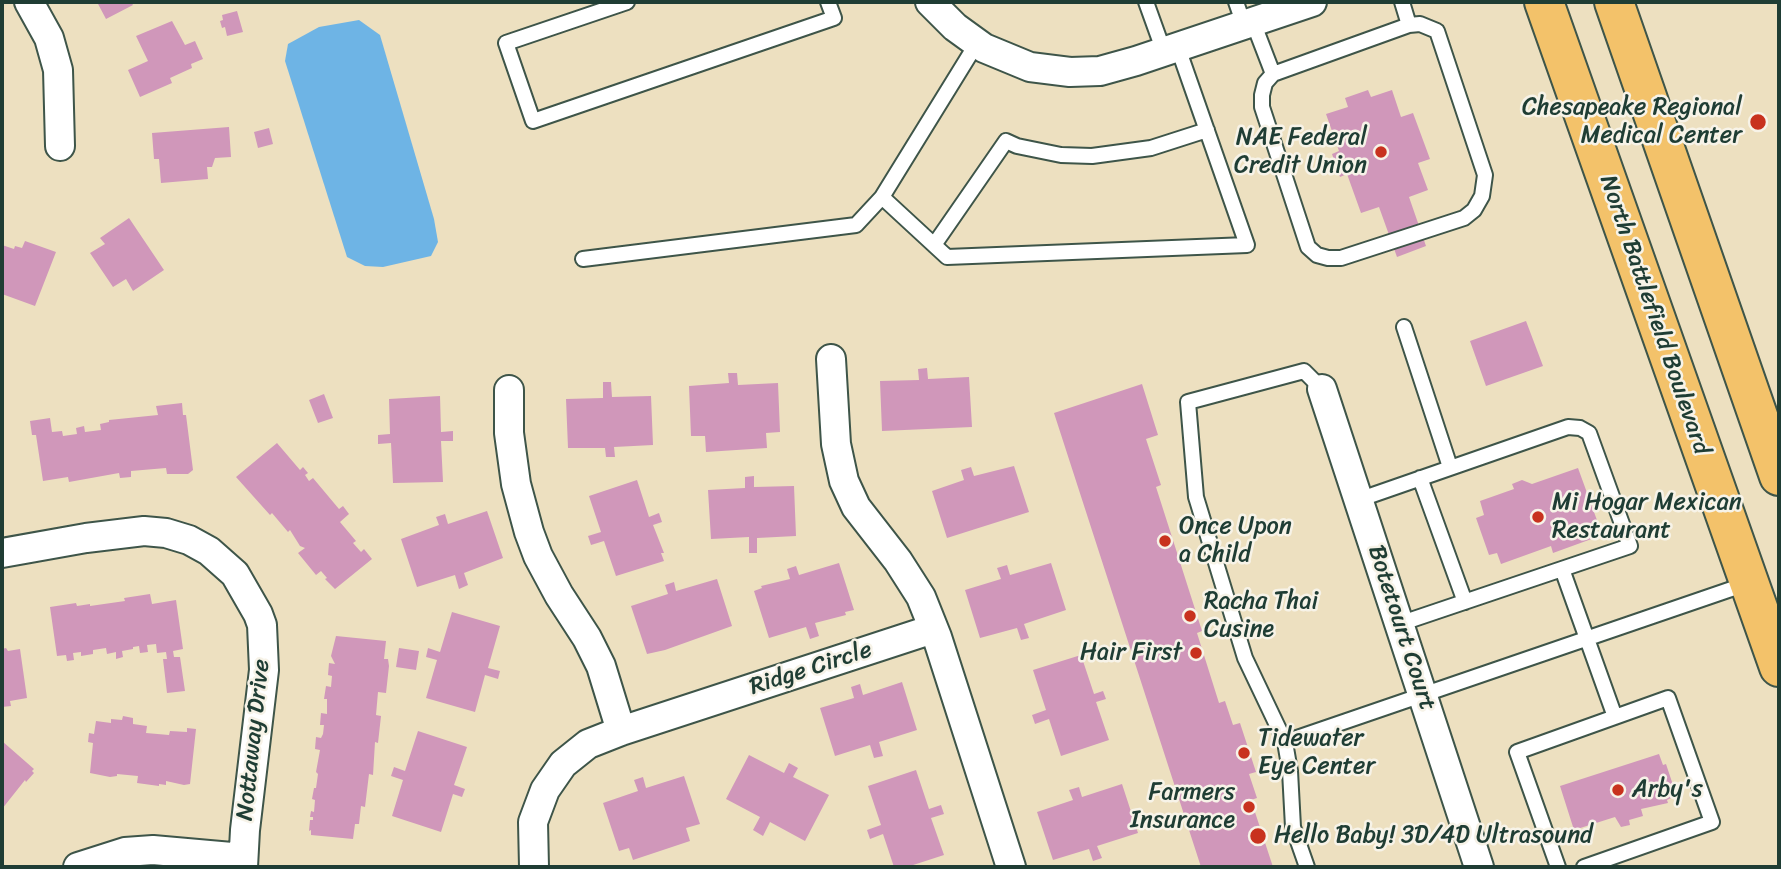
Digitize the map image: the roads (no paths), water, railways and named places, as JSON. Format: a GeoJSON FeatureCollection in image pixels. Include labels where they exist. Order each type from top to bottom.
{"type":"FeatureCollection","features":[{"type":"Feature","properties":{"kind":"main road","name":"North Battlefield Boulevard"},"geometry":{"type":"LineString","coordinates":[[1544,2],[1779,667]]}},
{"type":"Feature","properties":{"kind":"main road"},"geometry":{"type":"LineString","coordinates":[[1614,2],[1779,476]]}},
{"type":"Feature","properties":{"kind":"street"},"geometry":{"type":"LineString","coordinates":[[29,2],[49,38],[58,70],[60,146]]}},
{"type":"Feature","properties":{"kind":"street"},"geometry":{"type":"LineString","coordinates":[[930,2],[955,27],[984,48],[1030,66],[1070,72],[1100,71],[1171,50],[1244,16],[1312,2]]}},
{"type":"Feature","properties":{"kind":"street"},"geometry":{"type":"LineString","coordinates":[[831,359],[836,444],[844,481],[856,507],[898,561],[920,597],[1011,867]]}},
{"type":"Feature","properties":{"kind":"street","name":"Botetourt Court"},"geometry":{"type":"LineString","coordinates":[[1322,389],[1479,867]]}},
{"type":"Feature","properties":{"kind":"street"},"geometry":{"type":"LineString","coordinates":[[509,390],[509,433],[516,484],[529,532],[538,556],[596,657],[621,731]]}},
{"type":"Feature","properties":{"kind":"street","name":"Nottaway Drive"},"geometry":{"type":"LineString","coordinates":[[2,553],[144,531],[166,533],[189,540],[209,551],[235,574],[262,625],[264,670],[243,863]]}},
{"type":"Feature","properties":{"kind":"street","name":"Ridge Circle"},"geometry":{"type":"LineString","coordinates":[[534,867],[533,822],[545,790],[563,764],[588,744],[933,629]]}},
{"type":"Feature","properties":{"kind":"street"},"geometry":{"type":"LineString","coordinates":[[78,867],[125,852],[153,850],[243,863]]}},
{"type":"Feature","properties":{"kind":"lane"},"geometry":{"type":"LineString","coordinates":[[627,2],[506,43],[533,121],[834,18],[828,2]]}},
{"type":"Feature","properties":{"kind":"lane"},"geometry":{"type":"LineString","coordinates":[[882,197],[947,257],[1247,245],[1207,130],[1146,2]]}},
{"type":"Feature","properties":{"kind":"lane"},"geometry":{"type":"LineString","coordinates":[[1402,2],[1409,25]]}},
{"type":"Feature","properties":{"kind":"lane"},"geometry":{"type":"LineString","coordinates":[[1244,16],[1273,74]]}},
{"type":"Feature","properties":{"kind":"lane"},"geometry":{"type":"LineString","coordinates":[[1420,24],[1437,31],[1485,175],[1482,196],[1474,210],[1464,218],[1341,258],[1318,255],[1308,247],[1262,107],[1265,83],[1273,74],[1409,25],[1420,24]]}},
{"type":"Feature","properties":{"kind":"lane"},"geometry":{"type":"LineString","coordinates":[[583,259],[856,225],[882,197],[976,43]]}},
{"type":"Feature","properties":{"kind":"lane"},"geometry":{"type":"LineString","coordinates":[[934,245],[1006,141],[1017,146],[1061,155],[1092,156],[1151,148],[1207,130]]}},
{"type":"Feature","properties":{"kind":"lane"},"geometry":{"type":"LineString","coordinates":[[1404,327],[1450,467]]}},
{"type":"Feature","properties":{"kind":"lane"},"geometry":{"type":"LineString","coordinates":[[1307,867],[1293,827],[1290,771],[1285,742],[1245,658],[1196,496],[1188,402],[1304,371],[1322,389]]}},
{"type":"Feature","properties":{"kind":"lane"},"geometry":{"type":"LineString","coordinates":[[1358,500],[1568,427],[1580,428],[1589,433],[1630,546],[1399,624]]}},
{"type":"Feature","properties":{"kind":"lane"},"geometry":{"type":"LineString","coordinates":[[1420,478],[1465,602]]}},
{"type":"Feature","properties":{"kind":"lane"},"geometry":{"type":"LineString","coordinates":[[1562,569],[1615,717]]}},
{"type":"Feature","properties":{"kind":"lane"},"geometry":{"type":"LineString","coordinates":[[1285,742],[1751,583]]}},
{"type":"Feature","properties":{"kind":"lane"},"geometry":{"type":"LineString","coordinates":[[1558,867],[1517,752],[1668,698],[1713,822],[1584,867]]}},
{"type":"Feature","properties":{"kind":"water"},"geometry":{"type":"Polygon","coordinates":[[[359,20],[380,35],[434,219],[438,242],[431,256],[383,267],[365,266],[347,257],[285,61],[288,44],[319,27],[359,20]]]}},
{"type":"Feature","properties":{"kind":"place","name":"Chesapeake Regional Medical Center"},"geometry":{"type":"Point","coordinates":[1758,122]}},
{"type":"Feature","properties":{"kind":"place","name":"NAE Federal Credit Union"},"geometry":{"type":"Point","coordinates":[1381,152]}},
{"type":"Feature","properties":{"kind":"place","name":"Mi Hogar Mexican Restaurant"},"geometry":{"type":"Point","coordinates":[1538,517]}},
{"type":"Feature","properties":{"kind":"place","name":"Once Upon a Child"},"geometry":{"type":"Point","coordinates":[1165,541]}},
{"type":"Feature","properties":{"kind":"place","name":"Racha Thai Cusine"},"geometry":{"type":"Point","coordinates":[1190,616]}},
{"type":"Feature","properties":{"kind":"place","name":"Hair First"},"geometry":{"type":"Point","coordinates":[1196,653]}},
{"type":"Feature","properties":{"kind":"place","name":"Tidewater Eye Center"},"geometry":{"type":"Point","coordinates":[1244,753]}},
{"type":"Feature","properties":{"kind":"place","name":"Arby's"},"geometry":{"type":"Point","coordinates":[1618,790]}},
{"type":"Feature","properties":{"kind":"place","name":"Farmers Insurance"},"geometry":{"type":"Point","coordinates":[1249,807]}},
{"type":"Feature","properties":{"kind":"place","name":"Hello Baby! 3D/4D Ultrasound"},"geometry":{"type":"Point","coordinates":[1258,836]}}]}
